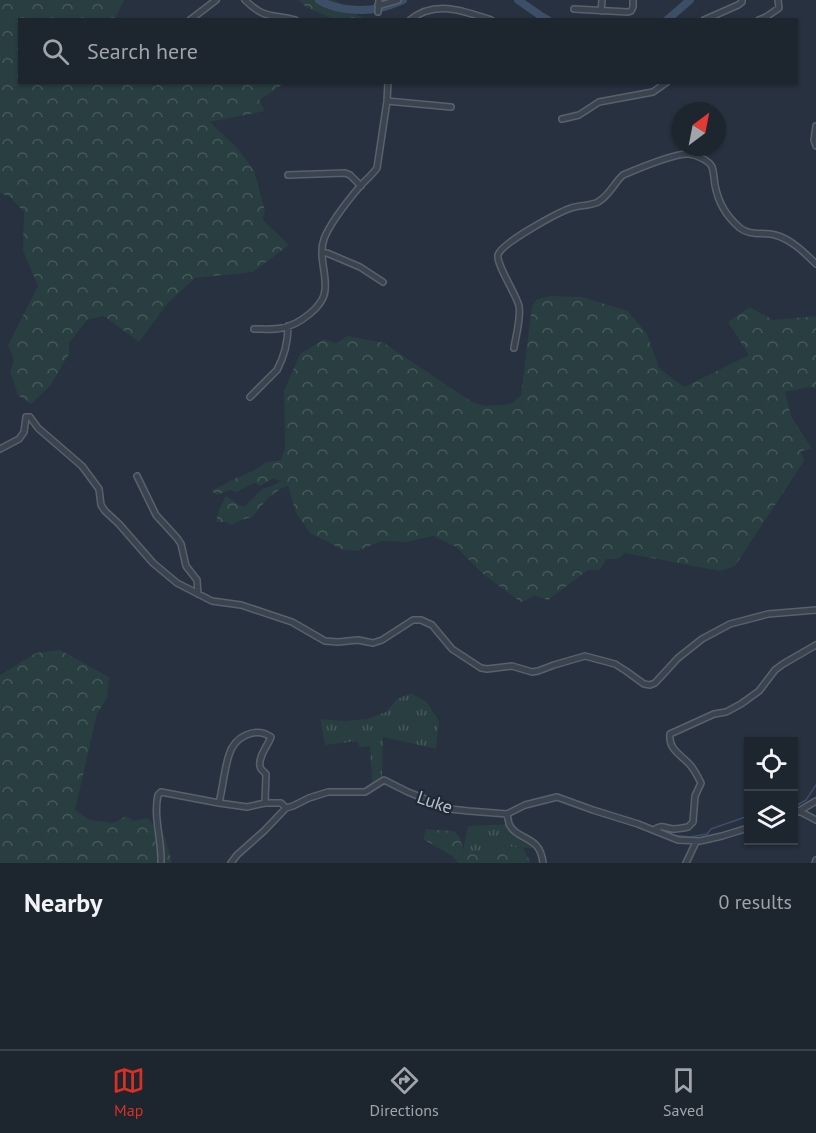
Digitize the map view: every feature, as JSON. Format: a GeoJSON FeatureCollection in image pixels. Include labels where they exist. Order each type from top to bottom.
{"type":"FeatureCollection","features":[{"type":"Feature","properties":{"kind":"street"},"geometry":{"type":"LineString","coordinates":[[193,18],[216,0]]}},
{"type":"Feature","properties":{"kind":"street"},"geometry":{"type":"LineString","coordinates":[[245,0],[257,11],[283,18]]}},
{"type":"Feature","properties":{"kind":"street"},"geometry":{"type":"LineString","coordinates":[[378,7],[398,0]]}},
{"type":"Feature","properties":{"kind":"street"},"geometry":{"type":"LineString","coordinates":[[602,0],[602,11]]}},
{"type":"Feature","properties":{"kind":"street"},"geometry":{"type":"LineString","coordinates":[[574,9],[628,12],[633,7],[633,0]]}},
{"type":"Feature","properties":{"kind":"street"},"geometry":{"type":"LineString","coordinates":[[709,18],[738,5],[742,0]]}},
{"type":"Feature","properties":{"kind":"street"},"geometry":{"type":"LineString","coordinates":[[764,18],[779,8],[778,0]]}},
{"type":"Feature","properties":{"kind":"street"},"geometry":{"type":"LineString","coordinates":[[411,18],[424,7],[443,4],[458,6],[486,18]]}},
{"type":"Feature","properties":{"kind":"street"},"geometry":{"type":"LineString","coordinates":[[254,329],[288,326],[312,313],[318,307],[326,288],[322,266],[322,245],[325,237],[338,216],[377,168],[388,84]]}},
{"type":"Feature","properties":{"kind":"street"},"geometry":{"type":"LineString","coordinates":[[562,119],[579,115],[599,102],[653,92],[664,84]]}},
{"type":"Feature","properties":{"kind":"street"},"geometry":{"type":"LineString","coordinates":[[387,101],[451,107]]}},
{"type":"Feature","properties":{"kind":"street"},"geometry":{"type":"LineString","coordinates":[[816,126],[814,140],[816,146]]}},
{"type":"Feature","properties":{"kind":"street"},"geometry":{"type":"LineString","coordinates":[[514,348],[519,306],[498,260],[498,255],[506,244],[547,219],[572,208],[597,203],[623,175],[670,158],[687,154],[698,156],[709,163],[712,166],[716,194],[720,204],[738,226],[747,232],[776,235],[788,241],[816,264]]}},
{"type":"Feature","properties":{"kind":"street"},"geometry":{"type":"LineString","coordinates":[[288,175],[345,173],[361,186]]}},
{"type":"Feature","properties":{"kind":"street"},"geometry":{"type":"LineString","coordinates":[[322,253],[360,267],[383,282]]}},
{"type":"Feature","properties":{"kind":"street"},"geometry":{"type":"LineString","coordinates":[[250,397],[277,370],[288,335],[288,326]]}},
{"type":"Feature","properties":{"kind":"street"},"geometry":{"type":"LineString","coordinates":[[0,449],[19,439],[24,432],[26,417],[30,417],[38,428],[82,466],[99,489],[101,505],[105,511],[153,563],[177,583],[212,601],[241,604],[292,622],[325,642],[358,640],[373,643],[382,640],[413,620],[421,620],[432,625],[452,649],[481,668],[512,666],[532,672],[585,656],[615,664],[644,684],[650,685],[655,683],[678,658],[702,639],[730,624],[768,614],[816,610]]}},
{"type":"Feature","properties":{"kind":"street"},"geometry":{"type":"LineString","coordinates":[[137,476],[156,514],[181,544],[186,566],[197,580],[198,594]]}},
{"type":"Feature","properties":{"kind":"street"},"geometry":{"type":"LineString","coordinates":[[654,830],[658,826],[672,829],[688,827],[693,822],[695,796],[701,783],[689,764],[672,748],[670,734],[741,704],[759,691],[775,670],[816,645]]}},
{"type":"Feature","properties":{"kind":"street"},"geometry":{"type":"LineString","coordinates":[[219,803],[229,753],[245,735],[265,733],[271,737],[259,765],[266,774],[265,803]]}},
{"type":"Feature","properties":{"kind":"street","name":"Luke"},"geometry":{"type":"LineString","coordinates":[[231,863],[286,808],[328,792],[365,792],[384,780],[450,809],[507,814],[525,805],[557,797],[678,840],[696,842]]}},
{"type":"Feature","properties":{"kind":"street"},"geometry":{"type":"LineString","coordinates":[[161,863],[156,809],[160,793],[247,807],[265,803],[281,803],[286,808]]}},
{"type":"Feature","properties":{"kind":"street"},"geometry":{"type":"LineString","coordinates":[[798,812],[816,801]]}},
{"type":"Feature","properties":{"kind":"street"},"geometry":{"type":"LineString","coordinates":[[507,814],[511,827],[537,845],[543,863]]}},
{"type":"Feature","properties":{"kind":"street"},"geometry":{"type":"LineString","coordinates":[[798,814],[816,820]]}},
{"type":"Feature","properties":{"kind":"street"},"geometry":{"type":"LineString","coordinates":[[686,863],[696,842],[744,829]]}},
{"type":"Feature","properties":{"kind":"green space"},"geometry":{"type":"Polygon","coordinates":[[[0,0],[124,0],[115,18],[18,18],[18,84],[151,84],[155,86],[157,84],[283,84],[259,100],[265,111],[210,122],[238,149],[254,170],[265,211],[264,221],[289,245],[253,272],[195,278],[168,303],[139,342],[104,316],[87,320],[69,343],[69,354],[50,386],[31,404],[18,395],[10,372],[14,360],[8,345],[38,286],[23,251],[24,212],[10,197],[0,193],[0,0]]]}},
{"type":"Feature","properties":{"kind":"green space"},"geometry":{"type":"Polygon","coordinates":[[[298,0],[335,0],[362,18],[331,18],[306,7],[298,0]]]}},
{"type":"Feature","properties":{"kind":"green space"},"geometry":{"type":"Polygon","coordinates":[[[550,296],[582,297],[628,311],[647,334],[659,368],[684,387],[749,355],[728,322],[750,307],[773,320],[816,316],[816,388],[785,392],[791,416],[812,449],[801,451],[804,461],[735,566],[720,571],[625,553],[618,559],[606,559],[600,570],[588,570],[548,600],[535,596],[521,602],[483,574],[456,547],[433,536],[407,542],[382,541],[357,551],[343,550],[310,533],[296,513],[288,486],[268,498],[252,517],[231,525],[226,522],[216,522],[219,509],[226,496],[239,505],[245,506],[262,489],[281,481],[272,479],[260,486],[255,483],[236,492],[230,490],[217,495],[211,491],[255,470],[266,462],[281,460],[285,448],[284,391],[300,354],[324,339],[336,343],[348,336],[384,343],[472,402],[485,406],[511,404],[521,395],[532,306],[537,299],[550,296]]]}},
{"type":"Feature","properties":{"kind":"green space"},"geometry":{"type":"Polygon","coordinates":[[[60,650],[109,677],[107,698],[97,714],[75,810],[90,820],[114,823],[126,816],[134,821],[147,818],[165,837],[172,863],[0,863],[0,675],[36,653],[60,650]]]}},
{"type":"Feature","properties":{"kind":"green space"},"geometry":{"type":"Polygon","coordinates":[[[410,693],[426,701],[439,721],[436,749],[383,737],[382,778],[375,784],[372,782],[370,746],[360,747],[357,741],[325,745],[320,719],[344,721],[367,719],[386,712],[396,700],[410,693]]]}},
{"type":"Feature","properties":{"kind":"green space"},"geometry":{"type":"Polygon","coordinates":[[[508,824],[538,848],[502,846],[493,851],[485,849],[473,854],[463,850],[468,826],[508,824]]]}},
{"type":"Feature","properties":{"kind":"green space"},"geometry":{"type":"Polygon","coordinates":[[[426,829],[454,831],[460,838],[463,850],[473,854],[485,849],[493,851],[502,846],[523,848],[531,863],[458,863],[452,856],[423,839],[426,829]]]}},
{"type":"Feature","properties":{"kind":"waterway"},"geometry":{"type":"LineString","coordinates":[[319,0],[333,6],[357,10],[380,8],[403,0]]}},
{"type":"Feature","properties":{"kind":"waterway"},"geometry":{"type":"LineString","coordinates":[[518,0],[544,18]]}},
{"type":"Feature","properties":{"kind":"waterway"},"geometry":{"type":"LineString","coordinates":[[669,18],[690,0]]}},
{"type":"Feature","properties":{"kind":"waterway"},"geometry":{"type":"LineString","coordinates":[[798,805],[806,800],[816,785]]}},
{"type":"Feature","properties":{"kind":"waterway"},"geometry":{"type":"LineString","coordinates":[[672,835],[690,837],[707,834],[711,829],[744,817]]}}]}
